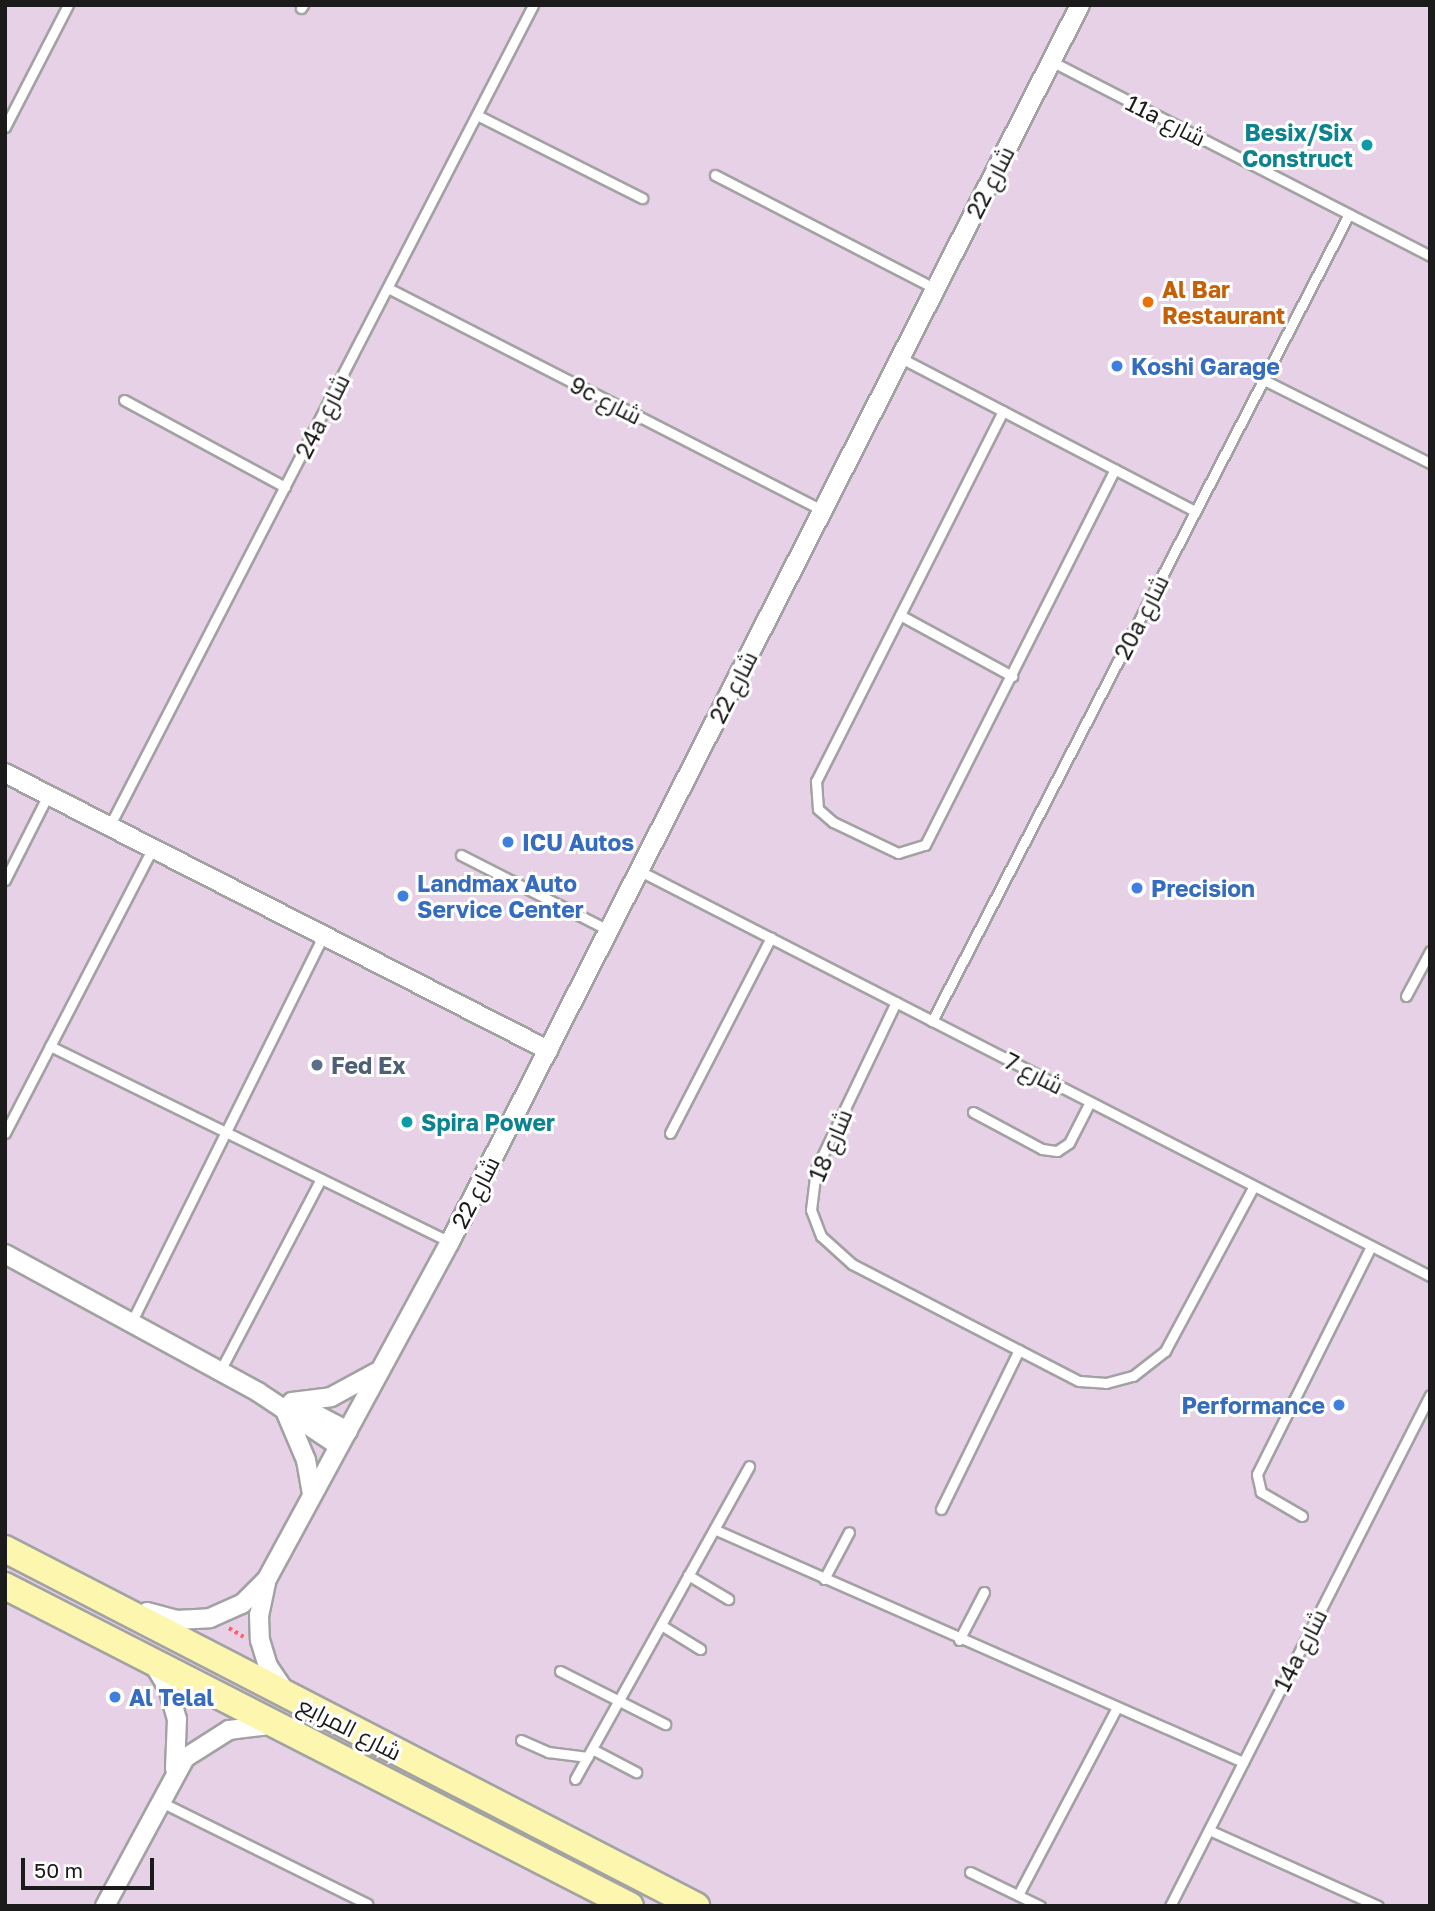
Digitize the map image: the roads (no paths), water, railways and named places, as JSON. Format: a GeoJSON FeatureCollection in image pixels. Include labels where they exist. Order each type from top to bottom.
{"type":"FeatureCollection","features":[{"type":"Feature","properties":{"kind":"main road","name":"شارع المرابع"},"geometry":{"type":"LineString","coordinates":[[5,1549],[696,1906]]}},
{"type":"Feature","properties":{"kind":"main road","name":"شارع المرابع"},"geometry":{"type":"LineString","coordinates":[[5,1586],[630,1906]]}},
{"type":"Feature","properties":{"kind":"street","name":"شارع 22"},"geometry":{"type":"LineString","coordinates":[[292,1698],[268,1666],[260,1640],[259,1615],[267,1580],[450,1242],[1080,5]]}},
{"type":"Feature","properties":{"kind":"street"},"geometry":{"type":"LineString","coordinates":[[5,773],[548,1050]]}},
{"type":"Feature","properties":{"kind":"street"},"geometry":{"type":"LineString","coordinates":[[5,1254],[344,1438]]}},
{"type":"Feature","properties":{"kind":"street","name":"شارع 22"},"geometry":{"type":"LineString","coordinates":[[289,1408],[350,1390],[383,1368]]}},
{"type":"Feature","properties":{"kind":"street"},"geometry":{"type":"LineString","coordinates":[[289,1408],[306,1460],[312,1494]]}},
{"type":"Feature","properties":{"kind":"street","name":"شارع 22"},"geometry":{"type":"LineString","coordinates":[[93,1594],[176,1620],[220,1615],[251,1597],[267,1580]]}},
{"type":"Feature","properties":{"kind":"street"},"geometry":{"type":"LineString","coordinates":[[151,1661],[168,1688],[177,1719],[174,1772]]}},
{"type":"Feature","properties":{"kind":"street"},"geometry":{"type":"LineString","coordinates":[[106,1906],[174,1772],[212,1736],[246,1726],[281,1727]]}},
{"type":"Feature","properties":{"kind":"lane"},"geometry":{"type":"LineString","coordinates":[[5,127],[68,5]]}},
{"type":"Feature","properties":{"kind":"lane","name":"24a شارع"},"geometry":{"type":"LineString","coordinates":[[110,827],[533,5]]}},
{"type":"Feature","properties":{"kind":"lane","name":"11a شارع"},"geometry":{"type":"LineString","coordinates":[[1051,61],[1430,256]]}},
{"type":"Feature","properties":{"kind":"lane"},"geometry":{"type":"LineString","coordinates":[[477,115],[642,198]]}},
{"type":"Feature","properties":{"kind":"lane"},"geometry":{"type":"LineString","coordinates":[[715,175],[936,289]]}},
{"type":"Feature","properties":{"kind":"lane","name":"20a شارع"},"geometry":{"type":"LineString","coordinates":[[932,1021],[1349,214]]}},
{"type":"Feature","properties":{"kind":"lane","name":"9c شارع"},"geometry":{"type":"LineString","coordinates":[[388,288],[823,512]]}},
{"type":"Feature","properties":{"kind":"lane"},"geometry":{"type":"LineString","coordinates":[[901,358],[1195,511]]}},
{"type":"Feature","properties":{"kind":"lane"},"geometry":{"type":"LineString","coordinates":[[1264,380],[1430,463]]}},
{"type":"Feature","properties":{"kind":"lane"},"geometry":{"type":"LineString","coordinates":[[124,400],[285,487]]}},
{"type":"Feature","properties":{"kind":"lane"},"geometry":{"type":"LineString","coordinates":[[1003,411],[816,781],[814,800],[833,822],[898,853],[925,845],[1115,469]]}},
{"type":"Feature","properties":{"kind":"lane"},"geometry":{"type":"LineString","coordinates":[[901,615],[1012,676]]}},
{"type":"Feature","properties":{"kind":"lane"},"geometry":{"type":"LineString","coordinates":[[5,880],[48,795]]}},
{"type":"Feature","properties":{"kind":"lane"},"geometry":{"type":"LineString","coordinates":[[5,1133],[152,849]]}},
{"type":"Feature","properties":{"kind":"lane"},"geometry":{"type":"LineString","coordinates":[[461,855],[608,930]]}},
{"type":"Feature","properties":{"kind":"lane","name":"شارع 7"},"geometry":{"type":"LineString","coordinates":[[638,870],[1430,1276]]}},
{"type":"Feature","properties":{"kind":"lane"},"geometry":{"type":"LineString","coordinates":[[131,1323],[323,936]]}},
{"type":"Feature","properties":{"kind":"lane"},"geometry":{"type":"LineString","coordinates":[[670,1133],[771,937]]}},
{"type":"Feature","properties":{"kind":"lane"},"geometry":{"type":"LineString","coordinates":[[1406,996],[1430,951]]}},
{"type":"Feature","properties":{"kind":"lane","name":"شارع 18"},"geometry":{"type":"LineString","coordinates":[[896,1002],[816,1169],[810,1196],[815,1224],[840,1257],[1079,1381],[1120,1380],[1145,1369],[1173,1340],[1254,1186]]}},
{"type":"Feature","properties":{"kind":"lane"},"geometry":{"type":"LineString","coordinates":[[50,1046],[450,1242]]}},
{"type":"Feature","properties":{"kind":"lane"},"geometry":{"type":"LineString","coordinates":[[973,1112],[1042,1149],[1057,1151],[1069,1143],[1090,1102]]}},
{"type":"Feature","properties":{"kind":"lane"},"geometry":{"type":"LineString","coordinates":[[220,1371],[321,1179]]}},
{"type":"Feature","properties":{"kind":"lane"},"geometry":{"type":"LineString","coordinates":[[1302,1516],[1261,1492],[1256,1474],[1371,1246]]}},
{"type":"Feature","properties":{"kind":"lane"},"geometry":{"type":"LineString","coordinates":[[940,1509],[1019,1350]]}},
{"type":"Feature","properties":{"kind":"lane","name":"14a شارع"},"geometry":{"type":"LineString","coordinates":[[1170,1906],[1430,1395]]}},
{"type":"Feature","properties":{"kind":"lane"},"geometry":{"type":"LineString","coordinates":[[575,1779],[716,1530],[749,1465]]}},
{"type":"Feature","properties":{"kind":"lane"},"geometry":{"type":"LineString","coordinates":[[716,1530],[959,1640],[1243,1762]]}},
{"type":"Feature","properties":{"kind":"lane"},"geometry":{"type":"LineString","coordinates":[[824,1579],[849,1532]]}},
{"type":"Feature","properties":{"kind":"lane"},"geometry":{"type":"LineString","coordinates":[[688,1576],[728,1598]]}},
{"type":"Feature","properties":{"kind":"lane"},"geometry":{"type":"LineString","coordinates":[[959,1640],[984,1592]]}},
{"type":"Feature","properties":{"kind":"lane"},"geometry":{"type":"LineString","coordinates":[[661,1625],[700,1649]]}},
{"type":"Feature","properties":{"kind":"lane"},"geometry":{"type":"LineString","coordinates":[[560,1671],[665,1724]]}},
{"type":"Feature","properties":{"kind":"lane"},"geometry":{"type":"LineString","coordinates":[[1018,1895],[1116,1709]]}},
{"type":"Feature","properties":{"kind":"lane"},"geometry":{"type":"LineString","coordinates":[[521,1740],[557,1755],[590,1753],[636,1772]]}},
{"type":"Feature","properties":{"kind":"lane"},"geometry":{"type":"LineString","coordinates":[[159,1802],[367,1905]]}},
{"type":"Feature","properties":{"kind":"lane"},"geometry":{"type":"LineString","coordinates":[[1209,1830],[1378,1906]]}},
{"type":"Feature","properties":{"kind":"lane"},"geometry":{"type":"LineString","coordinates":[[970,1872],[1040,1906]]}},
{"type":"Feature","properties":{"kind":"place","name":"Besix/Six Construct"},"geometry":{"type":"Point","coordinates":[1367,145]}},
{"type":"Feature","properties":{"kind":"place","name":"Al Bar Restaurant"},"geometry":{"type":"Point","coordinates":[1148,302]}},
{"type":"Feature","properties":{"kind":"place","name":"Koshi Garage"},"geometry":{"type":"Point","coordinates":[1117,366]}},
{"type":"Feature","properties":{"kind":"place","name":"ICU Autos"},"geometry":{"type":"Point","coordinates":[508,842]}},
{"type":"Feature","properties":{"kind":"place","name":"Precision"},"geometry":{"type":"Point","coordinates":[1137,888]}},
{"type":"Feature","properties":{"kind":"place","name":"Landmax Auto Service Center"},"geometry":{"type":"Point","coordinates":[403,896]}},
{"type":"Feature","properties":{"kind":"place","name":"Fed Ex"},"geometry":{"type":"Point","coordinates":[317,1065]}},
{"type":"Feature","properties":{"kind":"place","name":"Spira Power"},"geometry":{"type":"Point","coordinates":[407,1122]}},
{"type":"Feature","properties":{"kind":"place","name":"Performance"},"geometry":{"type":"Point","coordinates":[1339,1405]}},
{"type":"Feature","properties":{"kind":"place","name":"Al Telal"},"geometry":{"type":"Point","coordinates":[115,1697]}}]}
